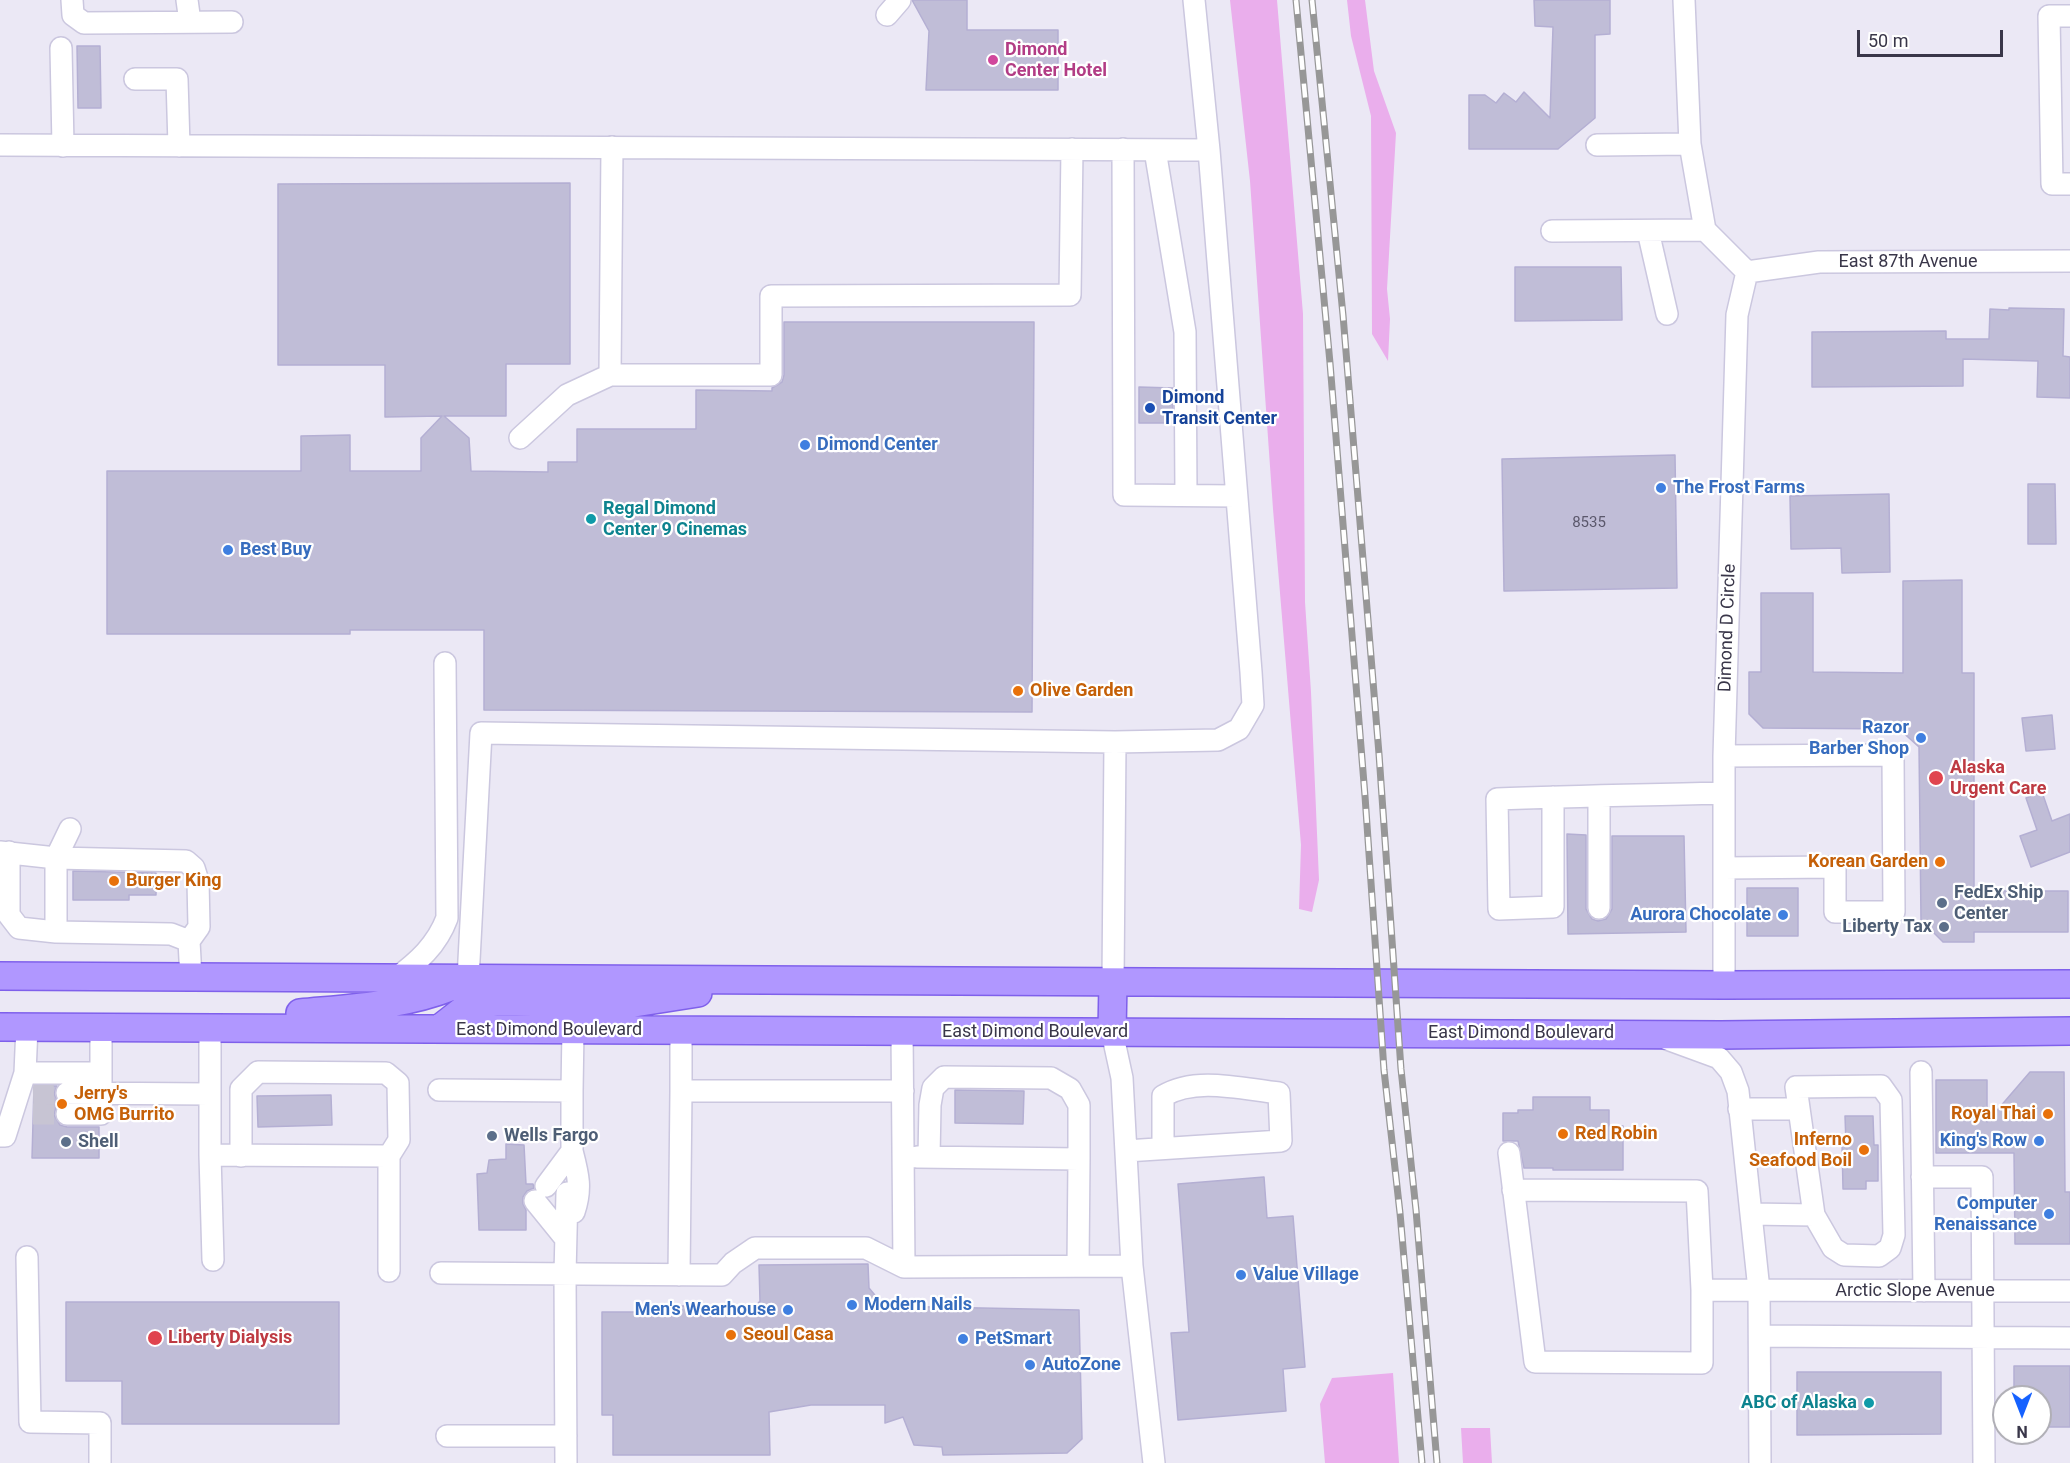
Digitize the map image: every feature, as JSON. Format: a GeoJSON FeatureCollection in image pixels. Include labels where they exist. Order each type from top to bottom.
{"type":"FeatureCollection","features":[{"type":"Feature","properties":{"kind":"main road"},"geometry":{"type":"LineString","coordinates":[[0,976],[1724,985],[2070,984]]}},
{"type":"Feature","properties":{"kind":"main road"},"geometry":{"type":"LineString","coordinates":[[182,1028],[260,1016],[387,1005],[429,995],[468,979]]}},
{"type":"Feature","properties":{"kind":"main road"},"geometry":{"type":"LineString","coordinates":[[439,1029],[471,1004],[500,1002],[628,1004],[686,996],[746,981]]}},
{"type":"Feature","properties":{"kind":"main road"},"geometry":{"type":"LineString","coordinates":[[1112,1032],[1113,982]]}},
{"type":"Feature","properties":{"kind":"main road","name":"East Dimond Boulevard"},"geometry":{"type":"LineString","coordinates":[[0,1027],[1721,1035],[2070,1030]]}},
{"type":"Feature","properties":{"kind":"street"},"geometry":{"type":"LineString","coordinates":[[72,0],[74,15],[84,23],[232,22]]}},
{"type":"Feature","properties":{"kind":"street"},"geometry":{"type":"LineString","coordinates":[[186,0],[190,22]]}},
{"type":"Feature","properties":{"kind":"street"},"geometry":{"type":"LineString","coordinates":[[468,979],[481,733],[1114,742],[1218,740],[1239,729],[1253,705],[1209,150],[1194,0]]}},
{"type":"Feature","properties":{"kind":"street"},"geometry":{"type":"LineString","coordinates":[[1684,0],[1690,144],[1705,230],[1747,272]]}},
{"type":"Feature","properties":{"kind":"street"},"geometry":{"type":"LineString","coordinates":[[2070,16],[2049,16],[2052,184],[2070,184]]}},
{"type":"Feature","properties":{"kind":"street"},"geometry":{"type":"LineString","coordinates":[[62,48],[63,146]]}},
{"type":"Feature","properties":{"kind":"street"},"geometry":{"type":"LineString","coordinates":[[135,79],[177,79],[179,146]]}},
{"type":"Feature","properties":{"kind":"street"},"geometry":{"type":"LineString","coordinates":[[1597,145],[1690,144]]}},
{"type":"Feature","properties":{"kind":"street"},"geometry":{"type":"LineString","coordinates":[[0,145],[1209,150]]}},
{"type":"Feature","properties":{"kind":"street"},"geometry":{"type":"LineString","coordinates":[[610,375],[612,147]]}},
{"type":"Feature","properties":{"kind":"street"},"geometry":{"type":"LineString","coordinates":[[520,438],[567,396],[610,375],[771,375],[771,296],[1070,295],[1072,149]]}},
{"type":"Feature","properties":{"kind":"street"},"geometry":{"type":"LineString","coordinates":[[1123,149],[1124,495],[1236,496]]}},
{"type":"Feature","properties":{"kind":"street"},"geometry":{"type":"LineString","coordinates":[[1155,150],[1185,332],[1186,495]]}},
{"type":"Feature","properties":{"kind":"street"},"geometry":{"type":"LineString","coordinates":[[1552,231],[1705,230]]}},
{"type":"Feature","properties":{"kind":"street"},"geometry":{"type":"LineString","coordinates":[[1648,231],[1667,314]]}},
{"type":"Feature","properties":{"kind":"street","name":"East 87th Avenue"},"geometry":{"type":"LineString","coordinates":[[1747,272],[1819,262],[2070,261]]}},
{"type":"Feature","properties":{"kind":"street","name":"Dimond D Circle"},"geometry":{"type":"LineString","coordinates":[[1724,985],[1724,756],[1737,315],[1747,272]]}},
{"type":"Feature","properties":{"kind":"street"},"geometry":{"type":"LineString","coordinates":[[395,979],[420,960],[441,934],[447,918],[445,663]]}},
{"type":"Feature","properties":{"kind":"street"},"geometry":{"type":"LineString","coordinates":[[1113,982],[1114,742]]}},
{"type":"Feature","properties":{"kind":"street"},"geometry":{"type":"LineString","coordinates":[[1724,756],[1893,755],[1894,912],[1835,912],[1835,867],[1724,868]]}},
{"type":"Feature","properties":{"kind":"street"},"geometry":{"type":"LineString","coordinates":[[1553,797],[1553,907],[1499,909],[1497,799],[1553,797],[1724,793]]}},
{"type":"Feature","properties":{"kind":"street"},"geometry":{"type":"LineString","coordinates":[[1599,796],[1599,908]]}},
{"type":"Feature","properties":{"kind":"street"},"geometry":{"type":"LineString","coordinates":[[56,932],[56,858],[70,829]]}},
{"type":"Feature","properties":{"kind":"street"},"geometry":{"type":"LineString","coordinates":[[189,941],[171,933],[56,932],[19,928],[9,915],[4,852],[56,858],[186,861],[194,868],[198,881],[199,927],[189,941],[191,978]]}},
{"type":"Feature","properties":{"kind":"street"},"geometry":{"type":"LineString","coordinates":[[0,1136],[5,1136],[24,1104],[27,1027]]}},
{"type":"Feature","properties":{"kind":"street"},"geometry":{"type":"LineString","coordinates":[[67,1103],[101,1114],[101,1027]]}},
{"type":"Feature","properties":{"kind":"street"},"geometry":{"type":"LineString","coordinates":[[210,1028],[213,1260]]}},
{"type":"Feature","properties":{"kind":"street"},"geometry":{"type":"LineString","coordinates":[[565,1238],[579,1197],[579,1178],[572,1151],[573,1030]]}},
{"type":"Feature","properties":{"kind":"street"},"geometry":{"type":"LineString","coordinates":[[679,1275],[681,1030]]}},
{"type":"Feature","properties":{"kind":"street"},"geometry":{"type":"LineString","coordinates":[[902,1031],[904,1268]]}},
{"type":"Feature","properties":{"kind":"street"},"geometry":{"type":"LineString","coordinates":[[1112,1032],[1122,1078],[1132,1266],[1154,1463]]}},
{"type":"Feature","properties":{"kind":"street"},"geometry":{"type":"LineString","coordinates":[[1650,1033],[1719,1058],[1731,1072],[1738,1091],[1759,1290],[1760,1463]]}},
{"type":"Feature","properties":{"kind":"street"},"geometry":{"type":"LineString","coordinates":[[241,1156],[242,1089],[258,1072],[386,1073],[398,1083],[399,1140],[389,1156],[389,1271]]}},
{"type":"Feature","properties":{"kind":"street"},"geometry":{"type":"LineString","coordinates":[[1921,1072],[1924,1291]]}},
{"type":"Feature","properties":{"kind":"street"},"geometry":{"type":"LineString","coordinates":[[25,1073],[210,1094]]}},
{"type":"Feature","properties":{"kind":"street"},"geometry":{"type":"LineString","coordinates":[[930,1157],[930,1105],[933,1088],[944,1077],[1051,1078],[1070,1089],[1079,1105],[1078,1266]]}},
{"type":"Feature","properties":{"kind":"street"},"geometry":{"type":"LineString","coordinates":[[1126,1151],[1281,1142],[1279,1093],[1215,1086],[1185,1086],[1173,1090],[1163,1096],[1163,1148]]}},
{"type":"Feature","properties":{"kind":"street"},"geometry":{"type":"LineString","coordinates":[[1881,1086],[1892,1100],[1894,1235],[1890,1248],[1879,1256],[1844,1255],[1833,1248],[1814,1215],[1796,1087],[1881,1086]]}},
{"type":"Feature","properties":{"kind":"street"},"geometry":{"type":"LineString","coordinates":[[439,1090],[573,1091]]}},
{"type":"Feature","properties":{"kind":"street"},"geometry":{"type":"LineString","coordinates":[[681,1091],[903,1091]]}},
{"type":"Feature","properties":{"kind":"street"},"geometry":{"type":"LineString","coordinates":[[1739,1109],[1799,1109]]}},
{"type":"Feature","properties":{"kind":"street"},"geometry":{"type":"LineString","coordinates":[[566,1463],[565,1238],[551,1192],[572,1151]]}},
{"type":"Feature","properties":{"kind":"street"},"geometry":{"type":"LineString","coordinates":[[1509,1153],[1513,1190],[1535,1362],[1702,1363],[1702,1290],[1697,1191],[1513,1190]]}},
{"type":"Feature","properties":{"kind":"street"},"geometry":{"type":"LineString","coordinates":[[210,1155],[389,1156]]}},
{"type":"Feature","properties":{"kind":"street"},"geometry":{"type":"LineString","coordinates":[[903,1157],[1079,1159]]}},
{"type":"Feature","properties":{"kind":"street"},"geometry":{"type":"LineString","coordinates":[[1923,1177],[1982,1177],[1984,1463]]}},
{"type":"Feature","properties":{"kind":"street"},"geometry":{"type":"LineString","coordinates":[[551,1192],[565,1238]]}},
{"type":"Feature","properties":{"kind":"street"},"geometry":{"type":"LineString","coordinates":[[1751,1214],[1814,1215]]}},
{"type":"Feature","properties":{"kind":"street"},"geometry":{"type":"LineString","coordinates":[[441,1273],[723,1275],[734,1263],[755,1248],[866,1248],[904,1268],[1132,1266]]}},
{"type":"Feature","properties":{"kind":"street"},"geometry":{"type":"LineString","coordinates":[[27,1257],[30,1422],[100,1423],[100,1463]]}},
{"type":"Feature","properties":{"kind":"street","name":"Arctic Slope Avenue"},"geometry":{"type":"LineString","coordinates":[[1702,1290],[2070,1291]]}},
{"type":"Feature","properties":{"kind":"street"},"geometry":{"type":"LineString","coordinates":[[1760,1336],[2070,1338]]}},
{"type":"Feature","properties":{"kind":"street"},"geometry":{"type":"LineString","coordinates":[[447,1436],[566,1436]]}},
{"type":"Feature","properties":{"kind":"shaded area"},"geometry":{"type":"Polygon","coordinates":[[[1230,0],[1277,0],[1303,314],[1305,602],[1319,880],[1312,912],[1299,909],[1301,845],[1273,509],[1250,181],[1230,0]]]}},
{"type":"Feature","properties":{"kind":"shaded area"},"geometry":{"type":"Polygon","coordinates":[[[1347,0],[1365,0],[1374,71],[1396,133],[1387,289],[1390,319],[1388,361],[1372,334],[1371,116],[1351,36],[1347,0]]]}},
{"type":"Feature","properties":{"kind":"shaded area"},"geometry":{"type":"Polygon","coordinates":[[[1393,1373],[1399,1463],[1325,1463],[1320,1404],[1332,1378],[1393,1373]]]}},
{"type":"Feature","properties":{"kind":"shaded area"},"geometry":{"type":"Polygon","coordinates":[[[1461,1428],[1490,1428],[1492,1463],[1463,1463],[1461,1428]]]}},
{"type":"Feature","properties":{"kind":"building","name":"Dimond Center Hotel"},"geometry":{"type":"Polygon","coordinates":[[[912,0],[967,0],[967,30],[1058,30],[1058,90],[926,90],[929,31],[912,0]]]}},
{"type":"Feature","properties":{"kind":"building"},"geometry":{"type":"Polygon","coordinates":[[[1534,0],[1610,0],[1610,34],[1595,35],[1595,118],[1558,149],[1469,149],[1469,95],[1485,95],[1496,103],[1504,93],[1516,102],[1524,92],[1550,118],[1553,27],[1535,26],[1534,0]]]}},
{"type":"Feature","properties":{"kind":"building"},"geometry":{"type":"Polygon","coordinates":[[[77,46],[100,46],[101,108],[78,108],[77,46]]]}},
{"type":"Feature","properties":{"kind":"building","name":"Dimond Center"},"geometry":{"type":"Polygon","coordinates":[[[570,183],[570,364],[506,364],[506,416],[444,416],[469,438],[471,471],[548,472],[548,462],[577,462],[577,429],[696,429],[696,390],[772,391],[772,388],[782,382],[784,322],[1034,322],[1032,712],[484,710],[484,630],[350,630],[350,634],[107,634],[107,471],[301,471],[301,436],[350,435],[350,471],[421,471],[421,438],[442,416],[385,417],[385,365],[278,365],[278,184],[570,183]]]}},
{"type":"Feature","properties":{"kind":"building"},"geometry":{"type":"Polygon","coordinates":[[[1515,267],[1621,267],[1622,320],[1515,321],[1515,267]]]}},
{"type":"Feature","properties":{"kind":"building"},"geometry":{"type":"Polygon","coordinates":[[[2009,308],[2064,309],[2063,356],[2070,357],[2070,398],[2037,397],[2038,361],[1963,359],[1963,386],[1812,387],[1812,332],[1946,331],[1946,339],[1989,339],[1990,309],[2009,310],[2009,308]]]}},
{"type":"Feature","properties":{"kind":"building"},"geometry":{"type":"Polygon","coordinates":[[[1139,387],[1173,388],[1173,423],[1139,423],[1139,387]]]}},
{"type":"Feature","properties":{"kind":"building"},"geometry":{"type":"Polygon","coordinates":[[[1675,455],[1677,588],[1504,591],[1502,459],[1675,455]]]}},
{"type":"Feature","properties":{"kind":"building"},"geometry":{"type":"Polygon","coordinates":[[[2028,484],[2055,484],[2056,544],[2028,544],[2028,484]]]}},
{"type":"Feature","properties":{"kind":"building"},"geometry":{"type":"Polygon","coordinates":[[[1889,494],[1890,572],[1842,573],[1841,548],[1791,549],[1790,496],[1889,494]]]}},
{"type":"Feature","properties":{"kind":"building"},"geometry":{"type":"Polygon","coordinates":[[[1962,580],[1962,673],[1974,673],[1974,888],[1968,891],[2068,891],[2068,932],[1974,932],[1974,942],[1943,942],[1921,920],[1919,747],[1899,729],[1763,728],[1749,714],[1749,672],[1761,672],[1761,593],[1813,593],[1813,672],[1903,673],[1903,581],[1962,580]]]}},
{"type":"Feature","properties":{"kind":"building"},"geometry":{"type":"Polygon","coordinates":[[[2052,715],[2055,749],[2026,751],[2022,718],[2052,715]]]}},
{"type":"Feature","properties":{"kind":"building"},"geometry":{"type":"Polygon","coordinates":[[[2042,792],[2052,821],[2070,814],[2070,852],[2031,867],[2020,836],[2037,830],[2026,798],[2042,792]]]}},
{"type":"Feature","properties":{"kind":"building"},"geometry":{"type":"Polygon","coordinates":[[[1567,834],[1586,835],[1586,909],[1592,919],[1598,921],[1606,919],[1612,909],[1612,836],[1684,836],[1686,932],[1568,934],[1567,834]]]}},
{"type":"Feature","properties":{"kind":"building","name":"Burger King"},"geometry":{"type":"Polygon","coordinates":[[[73,871],[156,873],[156,895],[129,895],[129,900],[73,900],[73,871]]]}},
{"type":"Feature","properties":{"kind":"building"},"geometry":{"type":"Polygon","coordinates":[[[1747,888],[1798,888],[1798,936],[1747,936],[1747,888]]]}},
{"type":"Feature","properties":{"kind":"building","name":"King's Row"},"geometry":{"type":"Polygon","coordinates":[[[2030,1072],[2064,1072],[2065,1192],[2070,1192],[2070,1244],[2015,1244],[2014,1153],[1936,1153],[1936,1080],[1987,1080],[1987,1122],[2030,1072]]]}},
{"type":"Feature","properties":{"kind":"building","name":"Shell"},"geometry":{"type":"Polygon","coordinates":[[[34,1086],[57,1086],[54,1094],[60,1104],[54,1115],[60,1125],[99,1127],[99,1158],[32,1158],[34,1086]]]}},
{"type":"Feature","properties":{"kind":"building"},"geometry":{"type":"Polygon","coordinates":[[[955,1090],[1024,1091],[1023,1124],[955,1123],[955,1090]]]}},
{"type":"Feature","properties":{"kind":"building"},"geometry":{"type":"Polygon","coordinates":[[[331,1095],[332,1125],[258,1127],[257,1096],[331,1095]]]}},
{"type":"Feature","properties":{"kind":"building","name":"Red Robin"},"geometry":{"type":"Polygon","coordinates":[[[1533,1097],[1590,1097],[1590,1110],[1609,1110],[1609,1126],[1623,1126],[1623,1170],[1524,1168],[1518,1141],[1503,1141],[1503,1113],[1533,1110],[1533,1097]]]}},
{"type":"Feature","properties":{"kind":"building"},"geometry":{"type":"Polygon","coordinates":[[[1845,1116],[1873,1116],[1874,1145],[1878,1145],[1878,1181],[1866,1181],[1866,1189],[1843,1189],[1842,1144],[1846,1144],[1845,1116]]]}},
{"type":"Feature","properties":{"kind":"building"},"geometry":{"type":"Polygon","coordinates":[[[506,1144],[524,1145],[526,1184],[533,1184],[534,1188],[527,1191],[523,1197],[526,1210],[526,1230],[479,1230],[477,1174],[487,1173],[489,1160],[506,1159],[506,1144]]]}},
{"type":"Feature","properties":{"kind":"building","name":"Value Village"},"geometry":{"type":"Polygon","coordinates":[[[1264,1177],[1267,1218],[1293,1216],[1305,1367],[1283,1369],[1286,1411],[1178,1420],[1171,1333],[1189,1332],[1178,1184],[1264,1177]]]}},
{"type":"Feature","properties":{"kind":"building"},"geometry":{"type":"Polygon","coordinates":[[[868,1264],[869,1288],[884,1306],[1079,1310],[1082,1439],[1067,1453],[943,1455],[942,1447],[914,1445],[903,1417],[885,1423],[885,1405],[811,1405],[769,1412],[770,1455],[613,1455],[613,1415],[602,1415],[602,1312],[643,1312],[643,1306],[723,1306],[723,1311],[752,1311],[760,1301],[759,1265],[868,1264]]]}},
{"type":"Feature","properties":{"kind":"building"},"geometry":{"type":"Polygon","coordinates":[[[66,1302],[339,1302],[339,1424],[122,1424],[122,1381],[66,1381],[66,1302]]]}},
{"type":"Feature","properties":{"kind":"building"},"geometry":{"type":"Polygon","coordinates":[[[2014,1366],[2070,1366],[2070,1427],[2052,1427],[2052,1385],[2014,1385],[2014,1366]]]}},
{"type":"Feature","properties":{"kind":"building","name":"ABC of Alaska"},"geometry":{"type":"Polygon","coordinates":[[[1797,1372],[1941,1372],[1941,1434],[1797,1435],[1797,1372]]]}},
{"type":"Feature","properties":{"kind":"tunnel"},"geometry":{"type":"LineString","coordinates":[[33,1094],[67,1093]]}},
{"type":"Feature","properties":{"kind":"tunnel"},"geometry":{"type":"LineString","coordinates":[[33,1114],[67,1114]]}},
{"type":"Feature","properties":{"kind":"railway"},"geometry":{"type":"LineString","coordinates":[[1296,0],[1330,363],[1365,796],[1384,1070],[1400,1213],[1422,1463]]}},
{"type":"Feature","properties":{"kind":"railway"},"geometry":{"type":"LineString","coordinates":[[1312,0],[1343,315],[1379,754],[1401,1069],[1416,1210],[1437,1463]]}},
{"type":"Feature","properties":{"kind":"place","name":"Dimond Center Hotel"},"geometry":{"type":"Point","coordinates":[993,60]}},
{"type":"Feature","properties":{"kind":"place","name":"Dimond Transit Center"},"geometry":{"type":"Point","coordinates":[1150,408]}},
{"type":"Feature","properties":{"kind":"place","name":"Dimond Center"},"geometry":{"type":"Point","coordinates":[805,445]}},
{"type":"Feature","properties":{"kind":"place","name":"The Frost Farms"},"geometry":{"type":"Point","coordinates":[1661,488]}},
{"type":"Feature","properties":{"kind":"place","name":"Regal Dimond Center 9 Cinemas"},"geometry":{"type":"Point","coordinates":[591,519]}},
{"type":"Feature","properties":{"kind":"place","name":"Best Buy"},"geometry":{"type":"Point","coordinates":[228,550]}},
{"type":"Feature","properties":{"kind":"place","name":"Olive Garden"},"geometry":{"type":"Point","coordinates":[1018,691]}},
{"type":"Feature","properties":{"kind":"place","name":"Razor Barber Shop"},"geometry":{"type":"Point","coordinates":[1921,738]}},
{"type":"Feature","properties":{"kind":"place","name":"Alaska Urgent Care"},"geometry":{"type":"Point","coordinates":[1936,778]}},
{"type":"Feature","properties":{"kind":"place","name":"Korean Garden"},"geometry":{"type":"Point","coordinates":[1940,862]}},
{"type":"Feature","properties":{"kind":"place","name":"Burger King"},"geometry":{"type":"Point","coordinates":[114,881]}},
{"type":"Feature","properties":{"kind":"place","name":"FedEx Ship Center"},"geometry":{"type":"Point","coordinates":[1942,903]}},
{"type":"Feature","properties":{"kind":"place","name":"Aurora Chocolate"},"geometry":{"type":"Point","coordinates":[1783,915]}},
{"type":"Feature","properties":{"kind":"place","name":"Liberty Tax"},"geometry":{"type":"Point","coordinates":[1944,927]}},
{"type":"Feature","properties":{"kind":"place","name":"Jerry's OMG Burrito"},"geometry":{"type":"Point","coordinates":[62,1104]}},
{"type":"Feature","properties":{"kind":"place","name":"Royal Thai"},"geometry":{"type":"Point","coordinates":[2048,1114]}},
{"type":"Feature","properties":{"kind":"place","name":"Red Robin"},"geometry":{"type":"Point","coordinates":[1563,1134]}},
{"type":"Feature","properties":{"kind":"place","name":"Wells Fargo"},"geometry":{"type":"Point","coordinates":[492,1136]}},
{"type":"Feature","properties":{"kind":"place","name":"King's Row"},"geometry":{"type":"Point","coordinates":[2039,1141]}},
{"type":"Feature","properties":{"kind":"place","name":"Shell"},"geometry":{"type":"Point","coordinates":[66,1142]}},
{"type":"Feature","properties":{"kind":"place","name":"Inferno Seafood Boil"},"geometry":{"type":"Point","coordinates":[1864,1150]}},
{"type":"Feature","properties":{"kind":"place","name":"Computer Renaissance"},"geometry":{"type":"Point","coordinates":[2049,1214]}},
{"type":"Feature","properties":{"kind":"place","name":"Value Village"},"geometry":{"type":"Point","coordinates":[1241,1275]}},
{"type":"Feature","properties":{"kind":"place","name":"Modern Nails"},"geometry":{"type":"Point","coordinates":[852,1305]}},
{"type":"Feature","properties":{"kind":"place","name":"Men's Wearhouse"},"geometry":{"type":"Point","coordinates":[788,1310]}},
{"type":"Feature","properties":{"kind":"place","name":"Seoul Casa"},"geometry":{"type":"Point","coordinates":[731,1335]}},
{"type":"Feature","properties":{"kind":"place","name":"Liberty Dialysis"},"geometry":{"type":"Point","coordinates":[155,1338]}},
{"type":"Feature","properties":{"kind":"place","name":"PetSmart"},"geometry":{"type":"Point","coordinates":[963,1339]}},
{"type":"Feature","properties":{"kind":"place","name":"AutoZone"},"geometry":{"type":"Point","coordinates":[1030,1365]}},
{"type":"Feature","properties":{"kind":"place","name":"ABC of Alaska"},"geometry":{"type":"Point","coordinates":[1869,1403]}}]}
